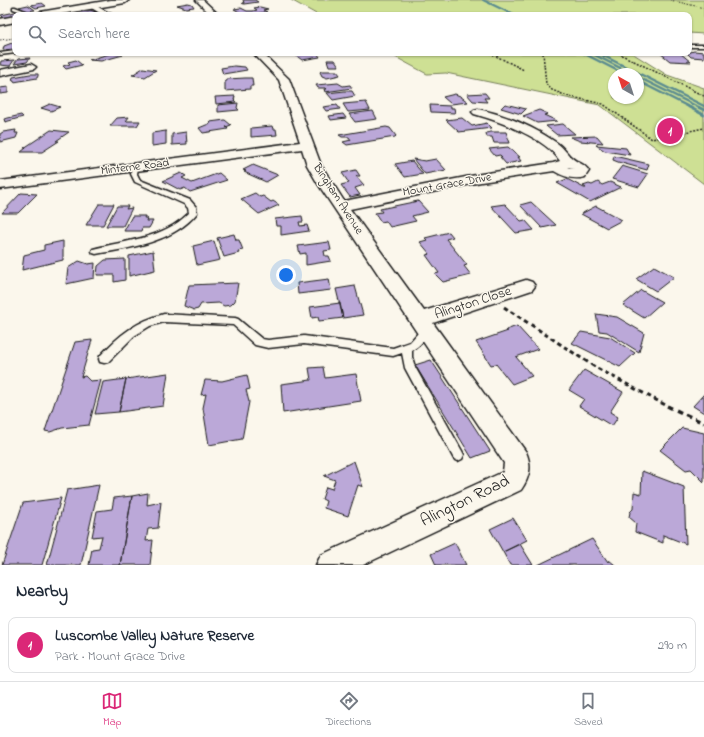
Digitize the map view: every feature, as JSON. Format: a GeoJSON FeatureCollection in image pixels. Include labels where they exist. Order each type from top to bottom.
{"type":"FeatureCollection","features":[{"type":"Feature","properties":{"kind":"street"},"geometry":{"type":"LineString","coordinates":[[57,12],[125,0]]}},
{"type":"Feature","properties":{"kind":"street"},"geometry":{"type":"LineString","coordinates":[[199,0],[212,12]]}},
{"type":"Feature","properties":{"kind":"street"},"geometry":{"type":"LineString","coordinates":[[92,6],[103,12]]}},
{"type":"Feature","properties":{"kind":"street"},"geometry":{"type":"LineString","coordinates":[[0,22],[12,20]]}},
{"type":"Feature","properties":{"kind":"street","name":"Bingham Avenue"},"geometry":{"type":"LineString","coordinates":[[260,56],[284,79],[314,165],[340,206],[425,326]]}},
{"type":"Feature","properties":{"kind":"street"},"geometry":{"type":"LineString","coordinates":[[0,73],[31,67]]}},
{"type":"Feature","properties":{"kind":"street","name":"Mount Grace Drive"},"geometry":{"type":"LineString","coordinates":[[340,206],[561,164],[562,154],[553,146],[498,117],[478,112]]}},
{"type":"Feature","properties":{"kind":"street","name":"Minterne Road"},"geometry":{"type":"LineString","coordinates":[[0,185],[307,146]]}},
{"type":"Feature","properties":{"kind":"street","name":"Minterne Road"},"geometry":{"type":"LineString","coordinates":[[270,150],[295,160],[314,165]]}},
{"type":"Feature","properties":{"kind":"street","name":"Alington Close"},"geometry":{"type":"LineString","coordinates":[[425,326],[489,298],[526,286]]}},
{"type":"Feature","properties":{"kind":"street","name":"Alington Road"},"geometry":{"type":"LineString","coordinates":[[331,565],[512,481],[517,474],[518,460],[425,326]]}},
{"type":"Feature","properties":{"kind":"lane"},"geometry":{"type":"LineString","coordinates":[[14,8],[25,12]]}},
{"type":"Feature","properties":{"kind":"lane"},"geometry":{"type":"LineString","coordinates":[[692,46],[704,46]]}},
{"type":"Feature","properties":{"kind":"lane"},"geometry":{"type":"LineString","coordinates":[[0,54],[12,52]]}},
{"type":"Feature","properties":{"kind":"lane"},"geometry":{"type":"LineString","coordinates":[[96,251],[140,242],[161,234],[188,220],[192,213],[192,207],[187,202],[137,181],[134,174],[135,167]]}},
{"type":"Feature","properties":{"kind":"lane"},"geometry":{"type":"LineString","coordinates":[[104,359],[119,342],[133,331],[154,320],[164,318],[235,322],[258,342],[268,344],[304,340],[392,352],[407,349],[414,345],[422,336],[425,326]]}},
{"type":"Feature","properties":{"kind":"lane"},"geometry":{"type":"LineString","coordinates":[[407,349],[407,358],[410,368],[458,455]]}},
{"type":"Feature","properties":{"kind":"path"},"geometry":{"type":"LineString","coordinates":[[670,0],[704,8]]}},
{"type":"Feature","properties":{"kind":"path"},"geometry":{"type":"LineString","coordinates":[[0,40],[12,38]]}},
{"type":"Feature","properties":{"kind":"path"},"geometry":{"type":"LineString","coordinates":[[496,56],[524,70]]}},
{"type":"Feature","properties":{"kind":"path"},"geometry":{"type":"LineString","coordinates":[[543,56],[546,84],[552,90],[567,96],[603,104],[652,139],[704,128]]}},
{"type":"Feature","properties":{"kind":"path"},"geometry":{"type":"LineString","coordinates":[[624,56],[663,77],[704,96]]}},
{"type":"Feature","properties":{"kind":"path"},"geometry":{"type":"LineString","coordinates":[[489,298],[527,320],[588,362],[656,402],[704,423]]}},
{"type":"Feature","properties":{"kind":"green space"},"geometry":{"type":"Polygon","coordinates":[[[291,0],[704,0],[704,34],[692,33],[692,12],[313,12],[291,0]]]}},
{"type":"Feature","properties":{"kind":"green space"},"geometry":{"type":"Polygon","coordinates":[[[394,56],[637,56],[667,75],[704,88],[704,184],[600,105],[446,73],[427,74],[394,56]]]}},
{"type":"Feature","properties":{"kind":"building"},"geometry":{"type":"Polygon","coordinates":[[[243,0],[255,0],[258,2],[244,4],[242,3],[244,3],[243,0]]]}},
{"type":"Feature","properties":{"kind":"building"},"geometry":{"type":"Polygon","coordinates":[[[42,3],[46,6],[36,8],[31,5],[42,3]]]}},
{"type":"Feature","properties":{"kind":"building"},"geometry":{"type":"Polygon","coordinates":[[[188,3],[192,4],[194,7],[186,8],[177,5],[188,3]]]}},
{"type":"Feature","properties":{"kind":"building"},"geometry":{"type":"Polygon","coordinates":[[[28,5],[35,10],[26,11],[19,7],[28,5]]]}},
{"type":"Feature","properties":{"kind":"building"},"geometry":{"type":"Polygon","coordinates":[[[260,7],[268,9],[263,10],[267,12],[240,12],[234,9],[241,8],[247,11],[257,10],[254,8],[260,7]]]}},
{"type":"Feature","properties":{"kind":"building"},"geometry":{"type":"Polygon","coordinates":[[[90,10],[97,12],[76,12],[90,10]]]}},
{"type":"Feature","properties":{"kind":"building"},"geometry":{"type":"Polygon","coordinates":[[[12,13],[12,16],[4,18],[1,15],[12,13]]]}},
{"type":"Feature","properties":{"kind":"building"},"geometry":{"type":"Polygon","coordinates":[[[12,43],[12,49],[3,50],[4,46],[12,43]]]}},
{"type":"Feature","properties":{"kind":"building"},"geometry":{"type":"Polygon","coordinates":[[[692,52],[704,52],[704,58],[691,57],[692,52]]]}},
{"type":"Feature","properties":{"kind":"building"},"geometry":{"type":"Polygon","coordinates":[[[102,56],[119,56],[101,61],[89,60],[102,56]]]}},
{"type":"Feature","properties":{"kind":"building"},"geometry":{"type":"Polygon","coordinates":[[[297,56],[320,57],[302,60],[297,56]]]}},
{"type":"Feature","properties":{"kind":"building"},"geometry":{"type":"Polygon","coordinates":[[[664,56],[684,56],[691,62],[670,61],[664,56]]]}},
{"type":"Feature","properties":{"kind":"building"},"geometry":{"type":"Polygon","coordinates":[[[30,58],[27,62],[14,64],[18,59],[30,58]]]}},
{"type":"Feature","properties":{"kind":"building"},"geometry":{"type":"Polygon","coordinates":[[[14,60],[10,66],[0,65],[1,61],[14,60]]]}},
{"type":"Feature","properties":{"kind":"building"},"geometry":{"type":"Polygon","coordinates":[[[76,60],[82,65],[66,69],[63,66],[70,64],[68,62],[76,60]]]}},
{"type":"Feature","properties":{"kind":"building"},"geometry":{"type":"Polygon","coordinates":[[[327,60],[335,60],[339,66],[329,66],[327,60]]]}},
{"type":"Feature","properties":{"kind":"building"},"geometry":{"type":"Polygon","coordinates":[[[234,66],[245,67],[247,70],[223,74],[221,68],[234,66]]]}},
{"type":"Feature","properties":{"kind":"building"},"geometry":{"type":"Polygon","coordinates":[[[143,68],[156,70],[145,77],[132,75],[143,68]]]}},
{"type":"Feature","properties":{"kind":"building"},"geometry":{"type":"Polygon","coordinates":[[[321,71],[337,71],[340,75],[327,78],[322,76],[321,71]]]}},
{"type":"Feature","properties":{"kind":"building"},"geometry":{"type":"Polygon","coordinates":[[[38,74],[38,76],[37,78],[14,82],[14,80],[12,80],[13,77],[38,74]]]}},
{"type":"Feature","properties":{"kind":"building"},"geometry":{"type":"Polygon","coordinates":[[[252,78],[253,86],[250,86],[250,89],[225,91],[225,81],[227,81],[227,79],[252,78]]]}},
{"type":"Feature","properties":{"kind":"building"},"geometry":{"type":"Polygon","coordinates":[[[338,83],[343,86],[350,85],[352,88],[325,92],[324,89],[327,89],[326,88],[318,88],[316,85],[338,83]]]}},
{"type":"Feature","properties":{"kind":"building"},"geometry":{"type":"Polygon","coordinates":[[[8,87],[8,93],[0,94],[0,88],[8,87]]]}},
{"type":"Feature","properties":{"kind":"building"},"geometry":{"type":"Polygon","coordinates":[[[352,91],[355,96],[333,100],[327,93],[352,91]]]}},
{"type":"Feature","properties":{"kind":"building"},"geometry":{"type":"Polygon","coordinates":[[[485,93],[489,98],[484,98],[487,102],[473,101],[467,94],[485,93]]]}},
{"type":"Feature","properties":{"kind":"building"},"geometry":{"type":"Polygon","coordinates":[[[455,94],[468,102],[451,104],[443,97],[455,94]]]}},
{"type":"Feature","properties":{"kind":"building"},"geometry":{"type":"Polygon","coordinates":[[[235,96],[234,100],[236,102],[216,104],[215,97],[235,96]]]}},
{"type":"Feature","properties":{"kind":"building"},"geometry":{"type":"Polygon","coordinates":[[[366,102],[370,110],[348,112],[343,104],[366,102]]]}},
{"type":"Feature","properties":{"kind":"building"},"geometry":{"type":"Polygon","coordinates":[[[238,103],[237,108],[239,110],[218,112],[218,105],[238,103]]]}},
{"type":"Feature","properties":{"kind":"building"},"geometry":{"type":"Polygon","coordinates":[[[50,104],[60,107],[51,111],[41,108],[50,104]]]}},
{"type":"Feature","properties":{"kind":"building"},"geometry":{"type":"Polygon","coordinates":[[[505,104],[526,109],[521,114],[501,108],[505,104]]]}},
{"type":"Feature","properties":{"kind":"building"},"geometry":{"type":"Polygon","coordinates":[[[337,105],[340,109],[326,111],[323,107],[337,105]]]}},
{"type":"Feature","properties":{"kind":"building"},"geometry":{"type":"Polygon","coordinates":[[[430,105],[451,106],[451,108],[454,108],[455,113],[431,112],[430,105]]]}},
{"type":"Feature","properties":{"kind":"building"},"geometry":{"type":"Polygon","coordinates":[[[539,110],[548,114],[544,115],[557,121],[537,123],[523,116],[539,110]]]}},
{"type":"Feature","properties":{"kind":"building"},"geometry":{"type":"Polygon","coordinates":[[[373,111],[377,119],[355,122],[349,114],[373,111]]]}},
{"type":"Feature","properties":{"kind":"building"},"geometry":{"type":"Polygon","coordinates":[[[343,114],[346,118],[331,120],[329,116],[343,114]]]}},
{"type":"Feature","properties":{"kind":"building"},"geometry":{"type":"Polygon","coordinates":[[[21,115],[23,117],[5,122],[4,119],[21,115]]]}},
{"type":"Feature","properties":{"kind":"building"},"geometry":{"type":"Polygon","coordinates":[[[129,117],[126,121],[140,121],[137,126],[110,126],[117,118],[129,117]]]}},
{"type":"Feature","properties":{"kind":"building"},"geometry":{"type":"Polygon","coordinates":[[[462,118],[472,126],[487,123],[492,128],[459,132],[446,120],[462,118]]]}},
{"type":"Feature","properties":{"kind":"building"},"geometry":{"type":"Polygon","coordinates":[[[225,120],[231,125],[226,127],[228,129],[203,133],[199,128],[211,123],[210,122],[225,120]]]}},
{"type":"Feature","properties":{"kind":"building"},"geometry":{"type":"Polygon","coordinates":[[[563,124],[575,134],[557,135],[546,126],[563,124]]]}},
{"type":"Feature","properties":{"kind":"building"},"geometry":{"type":"Polygon","coordinates":[[[272,126],[273,129],[276,129],[277,135],[251,137],[251,128],[272,126]]]}},
{"type":"Feature","properties":{"kind":"building"},"geometry":{"type":"Polygon","coordinates":[[[386,127],[390,128],[396,136],[395,137],[347,145],[343,142],[351,140],[349,137],[342,137],[339,135],[386,127]]]}},
{"type":"Feature","properties":{"kind":"building"},"geometry":{"type":"Polygon","coordinates":[[[16,130],[15,133],[18,133],[16,138],[0,142],[0,134],[3,132],[16,130]]]}},
{"type":"Feature","properties":{"kind":"building"},"geometry":{"type":"Polygon","coordinates":[[[51,130],[69,132],[56,141],[59,141],[42,152],[21,152],[26,148],[24,148],[51,130]]]}},
{"type":"Feature","properties":{"kind":"building"},"geometry":{"type":"Polygon","coordinates":[[[166,131],[166,144],[152,146],[152,133],[166,131]]]}},
{"type":"Feature","properties":{"kind":"building"},"geometry":{"type":"Polygon","coordinates":[[[186,132],[187,144],[172,145],[172,134],[186,132]]]}},
{"type":"Feature","properties":{"kind":"building"},"geometry":{"type":"Polygon","coordinates":[[[506,132],[510,143],[494,143],[492,137],[487,137],[486,133],[506,132]]]}},
{"type":"Feature","properties":{"kind":"building"},"geometry":{"type":"Polygon","coordinates":[[[597,136],[603,143],[580,141],[570,137],[597,136]]]}},
{"type":"Feature","properties":{"kind":"building"},"geometry":{"type":"Polygon","coordinates":[[[596,145],[626,148],[630,155],[605,151],[596,145]]]}},
{"type":"Feature","properties":{"kind":"building"},"geometry":{"type":"Polygon","coordinates":[[[508,147],[520,157],[518,157],[521,161],[506,164],[500,155],[495,156],[489,149],[508,147]]]}},
{"type":"Feature","properties":{"kind":"building"},"geometry":{"type":"Polygon","coordinates":[[[614,156],[649,164],[647,170],[613,160],[614,156]]]}},
{"type":"Feature","properties":{"kind":"building"},"geometry":{"type":"Polygon","coordinates":[[[413,159],[425,161],[436,159],[446,170],[425,174],[413,159]]]}},
{"type":"Feature","properties":{"kind":"building"},"geometry":{"type":"Polygon","coordinates":[[[412,161],[423,174],[405,177],[395,164],[412,161]]]}},
{"type":"Feature","properties":{"kind":"building"},"geometry":{"type":"Polygon","coordinates":[[[253,165],[278,175],[266,182],[244,172],[246,171],[243,170],[253,165]]]}},
{"type":"Feature","properties":{"kind":"building"},"geometry":{"type":"Polygon","coordinates":[[[622,166],[648,174],[639,187],[612,179],[622,166]]]}},
{"type":"Feature","properties":{"kind":"building"},"geometry":{"type":"Polygon","coordinates":[[[356,170],[360,176],[356,176],[364,185],[355,188],[360,195],[350,197],[341,185],[349,183],[342,173],[356,170]]]}},
{"type":"Feature","properties":{"kind":"building"},"geometry":{"type":"Polygon","coordinates":[[[181,173],[186,176],[182,178],[192,183],[219,173],[227,180],[190,192],[185,188],[180,190],[163,181],[181,173]]]}},
{"type":"Feature","properties":{"kind":"building"},"geometry":{"type":"Polygon","coordinates":[[[567,179],[584,188],[586,188],[583,186],[589,184],[592,185],[598,182],[602,185],[610,182],[621,187],[590,202],[557,183],[567,179]]]}},
{"type":"Feature","properties":{"kind":"building"},"geometry":{"type":"Polygon","coordinates":[[[21,193],[37,194],[18,213],[2,213],[21,193]]]}},
{"type":"Feature","properties":{"kind":"building"},"geometry":{"type":"Polygon","coordinates":[[[255,193],[260,197],[263,196],[271,202],[273,201],[279,205],[259,214],[241,199],[255,193]]]}},
{"type":"Feature","properties":{"kind":"building"},"geometry":{"type":"Polygon","coordinates":[[[418,201],[428,212],[412,216],[416,221],[390,227],[386,221],[381,222],[375,213],[382,212],[380,209],[418,201]]]}},
{"type":"Feature","properties":{"kind":"building"},"geometry":{"type":"Polygon","coordinates":[[[531,202],[556,225],[542,228],[520,205],[531,202]]]}},
{"type":"Feature","properties":{"kind":"building"},"geometry":{"type":"Polygon","coordinates":[[[99,204],[114,204],[103,225],[86,225],[99,204]]]}},
{"type":"Feature","properties":{"kind":"building"},"geometry":{"type":"Polygon","coordinates":[[[505,204],[521,221],[525,220],[534,230],[516,233],[491,206],[505,204]]]}},
{"type":"Feature","properties":{"kind":"building"},"geometry":{"type":"Polygon","coordinates":[[[117,206],[128,206],[126,209],[132,208],[123,226],[106,226],[117,206]]]}},
{"type":"Feature","properties":{"kind":"building"},"geometry":{"type":"Polygon","coordinates":[[[596,206],[622,220],[607,228],[581,214],[596,206]]]}},
{"type":"Feature","properties":{"kind":"building"},"geometry":{"type":"Polygon","coordinates":[[[132,216],[145,216],[144,218],[147,218],[146,221],[153,221],[149,228],[142,228],[141,231],[124,231],[132,216]]]}},
{"type":"Feature","properties":{"kind":"building"},"geometry":{"type":"Polygon","coordinates":[[[302,216],[303,222],[299,222],[300,226],[307,225],[309,231],[281,235],[281,226],[276,226],[275,219],[302,216]]]}},
{"type":"Feature","properties":{"kind":"building"},"geometry":{"type":"Polygon","coordinates":[[[449,232],[453,237],[446,239],[467,265],[464,266],[471,275],[443,282],[435,274],[439,273],[426,255],[430,254],[420,242],[427,240],[425,238],[449,232]]]}},
{"type":"Feature","properties":{"kind":"building"},"geometry":{"type":"Polygon","coordinates":[[[234,234],[236,240],[239,240],[243,250],[238,251],[239,253],[224,257],[217,238],[234,234]]]}},
{"type":"Feature","properties":{"kind":"building"},"geometry":{"type":"Polygon","coordinates":[[[63,241],[63,260],[22,270],[24,255],[44,250],[44,245],[63,241]]]}},
{"type":"Feature","properties":{"kind":"building"},"geometry":{"type":"Polygon","coordinates":[[[214,241],[220,260],[197,265],[193,246],[214,241]]]}},
{"type":"Feature","properties":{"kind":"building"},"geometry":{"type":"Polygon","coordinates":[[[329,242],[331,250],[324,251],[325,256],[329,256],[331,261],[306,265],[306,253],[300,254],[298,246],[329,242]]]}},
{"type":"Feature","properties":{"kind":"building"},"geometry":{"type":"Polygon","coordinates":[[[153,251],[155,270],[129,276],[129,256],[153,251]]]}},
{"type":"Feature","properties":{"kind":"building"},"geometry":{"type":"Polygon","coordinates":[[[125,259],[125,280],[114,282],[114,275],[97,275],[98,266],[105,260],[125,259]]]}},
{"type":"Feature","properties":{"kind":"building"},"geometry":{"type":"Polygon","coordinates":[[[79,261],[88,264],[95,263],[94,278],[66,284],[68,268],[79,261]]]}},
{"type":"Feature","properties":{"kind":"building"},"geometry":{"type":"Polygon","coordinates":[[[654,266],[674,277],[656,291],[636,279],[654,266]]]}},
{"type":"Feature","properties":{"kind":"building"},"geometry":{"type":"Polygon","coordinates":[[[329,279],[331,290],[298,294],[297,283],[329,279]]]}},
{"type":"Feature","properties":{"kind":"building"},"geometry":{"type":"Polygon","coordinates":[[[238,283],[235,301],[231,305],[224,306],[219,303],[201,304],[198,309],[194,310],[184,306],[189,285],[238,283]]]}},
{"type":"Feature","properties":{"kind":"building"},"geometry":{"type":"Polygon","coordinates":[[[355,286],[363,315],[343,318],[336,289],[355,286]]]}},
{"type":"Feature","properties":{"kind":"building"},"geometry":{"type":"Polygon","coordinates":[[[641,290],[662,302],[644,318],[623,305],[641,290]]]}},
{"type":"Feature","properties":{"kind":"building"},"geometry":{"type":"Polygon","coordinates":[[[340,303],[343,318],[319,321],[318,317],[312,318],[310,307],[340,303]]]}},
{"type":"Feature","properties":{"kind":"building"},"geometry":{"type":"Polygon","coordinates":[[[596,314],[617,317],[644,333],[639,352],[607,332],[599,331],[596,314]]]}},
{"type":"Feature","properties":{"kind":"building"},"geometry":{"type":"Polygon","coordinates":[[[517,326],[538,349],[516,357],[532,376],[512,384],[496,364],[491,365],[476,342],[508,331],[506,330],[517,326]]]}},
{"type":"Feature","properties":{"kind":"building"},"geometry":{"type":"Polygon","coordinates":[[[581,332],[610,337],[635,353],[620,367],[572,343],[581,332]]]}},
{"type":"Feature","properties":{"kind":"building"},"geometry":{"type":"Polygon","coordinates":[[[92,340],[81,377],[85,376],[90,381],[101,380],[89,425],[62,428],[50,432],[45,431],[75,342],[92,340]]]}},
{"type":"Feature","properties":{"kind":"building"},"geometry":{"type":"Polygon","coordinates":[[[431,360],[490,451],[472,458],[415,365],[431,360]]]}},
{"type":"Feature","properties":{"kind":"building"},"geometry":{"type":"Polygon","coordinates":[[[323,367],[325,378],[356,374],[361,401],[283,413],[281,384],[311,380],[309,368],[323,367]]]}},
{"type":"Feature","properties":{"kind":"building"},"geometry":{"type":"Polygon","coordinates":[[[584,370],[623,392],[610,412],[618,417],[612,426],[579,406],[584,399],[569,390],[584,370]]]}},
{"type":"Feature","properties":{"kind":"building"},"geometry":{"type":"Polygon","coordinates":[[[168,373],[163,406],[119,412],[126,379],[168,373]]]}},
{"type":"Feature","properties":{"kind":"building"},"geometry":{"type":"Polygon","coordinates":[[[247,375],[250,389],[246,390],[249,402],[242,439],[209,445],[203,408],[206,394],[201,395],[205,380],[222,381],[247,375]]]}},
{"type":"Feature","properties":{"kind":"building"},"geometry":{"type":"Polygon","coordinates":[[[126,379],[119,412],[95,414],[103,382],[126,379]]]}},
{"type":"Feature","properties":{"kind":"building"},"geometry":{"type":"Polygon","coordinates":[[[704,394],[704,413],[693,406],[704,394]]]}},
{"type":"Feature","properties":{"kind":"building"},"geometry":{"type":"Polygon","coordinates":[[[682,428],[704,433],[704,482],[691,469],[686,470],[660,450],[682,428]]]}},
{"type":"Feature","properties":{"kind":"building"},"geometry":{"type":"Polygon","coordinates":[[[354,461],[363,487],[358,485],[348,516],[324,508],[326,501],[322,499],[326,487],[332,489],[335,480],[324,476],[354,461]]]}},
{"type":"Feature","properties":{"kind":"building"},"geometry":{"type":"Polygon","coordinates":[[[642,471],[684,487],[686,544],[663,535],[663,543],[635,532],[636,523],[629,517],[630,512],[633,509],[634,492],[641,494],[642,471]]]}},
{"type":"Feature","properties":{"kind":"building"},"geometry":{"type":"Polygon","coordinates":[[[99,485],[81,565],[47,565],[67,490],[99,485]]]}},
{"type":"Feature","properties":{"kind":"building"},"geometry":{"type":"Polygon","coordinates":[[[148,493],[147,505],[161,502],[158,528],[148,529],[146,541],[153,540],[150,565],[120,565],[132,496],[148,493]]]}},
{"type":"Feature","properties":{"kind":"building"},"geometry":{"type":"Polygon","coordinates":[[[132,496],[120,565],[89,565],[92,549],[99,548],[102,536],[92,537],[97,511],[112,509],[114,498],[132,496]]]}},
{"type":"Feature","properties":{"kind":"building"},"geometry":{"type":"Polygon","coordinates":[[[61,498],[42,565],[2,565],[23,503],[61,498]]]}},
{"type":"Feature","properties":{"kind":"building"},"geometry":{"type":"Polygon","coordinates":[[[513,518],[527,540],[503,552],[490,529],[513,518]]]}},
{"type":"Feature","properties":{"kind":"building"},"geometry":{"type":"Polygon","coordinates":[[[592,539],[608,562],[609,560],[615,565],[538,565],[592,539]]]}},
{"type":"Feature","properties":{"kind":"building"},"geometry":{"type":"Polygon","coordinates":[[[455,543],[466,565],[436,565],[431,554],[455,543]]]}},
{"type":"Feature","properties":{"kind":"building"},"geometry":{"type":"Polygon","coordinates":[[[520,544],[533,565],[510,565],[503,552],[520,544]]]}},
{"type":"Feature","properties":{"kind":"waterway"},"geometry":{"type":"LineString","coordinates":[[483,0],[508,12]]}},
{"type":"Feature","properties":{"kind":"waterway"},"geometry":{"type":"LineString","coordinates":[[589,56],[612,68]]}},
{"type":"Feature","properties":{"kind":"waterway"},"geometry":{"type":"LineString","coordinates":[[597,56],[620,68]]}},
{"type":"Feature","properties":{"kind":"waterway"},"geometry":{"type":"LineString","coordinates":[[604,56],[704,106]]}},
{"type":"Feature","properties":{"kind":"waterway"},"geometry":{"type":"LineString","coordinates":[[644,80],[704,110]]}},
{"type":"Feature","properties":{"kind":"waterway"},"geometry":{"type":"LineString","coordinates":[[644,84],[691,108]]}},
{"type":"Feature","properties":{"kind":"waterway"},"geometry":{"type":"LineString","coordinates":[[689,107],[704,115]]}},
{"type":"Feature","properties":{"kind":"place","name":"Luscombe Valley Nature Reserve"},"geometry":{"type":"Point","coordinates":[670,131]}}]}
